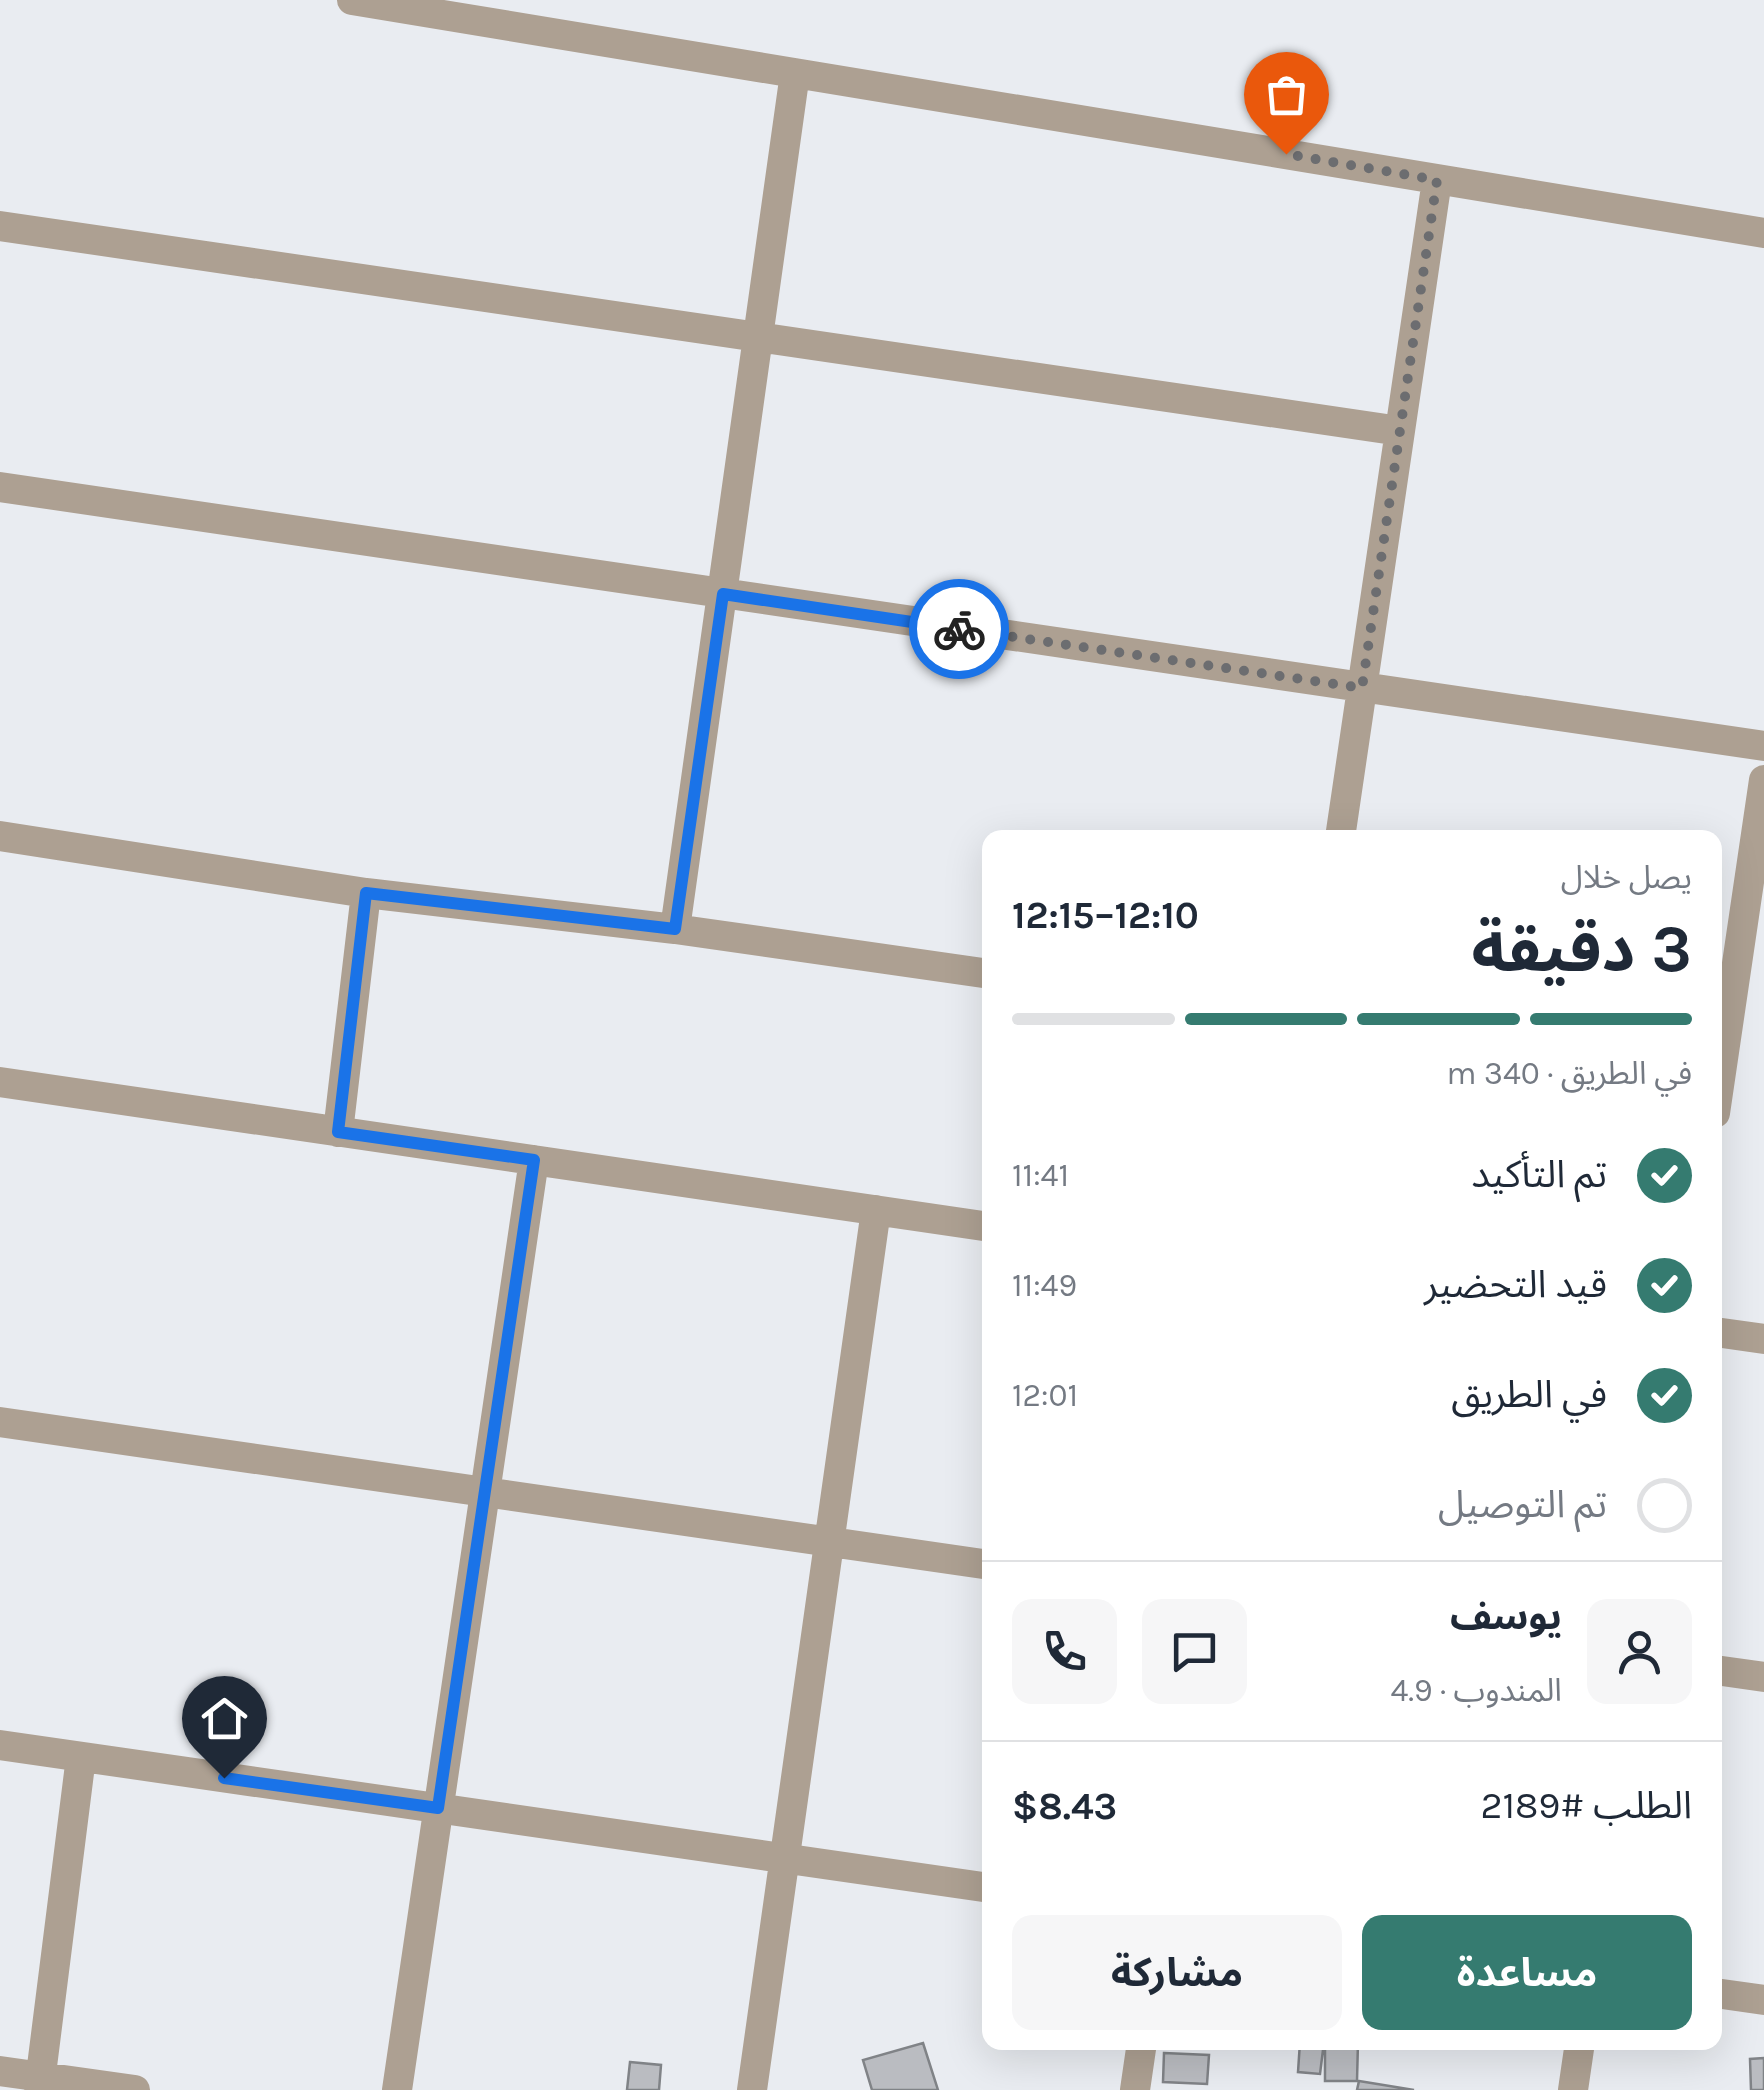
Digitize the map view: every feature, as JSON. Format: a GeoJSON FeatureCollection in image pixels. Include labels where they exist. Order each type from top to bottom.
{"type":"FeatureCollection","features":[{"type":"Feature","properties":{"kind":"street"},"geometry":{"type":"LineString","coordinates":[[352,0],[1764,233]]}},
{"type":"Feature","properties":{"kind":"street"},"geometry":{"type":"LineString","coordinates":[[675,929],[795,73]]}},
{"type":"Feature","properties":{"kind":"street"},"geometry":{"type":"LineString","coordinates":[[1341,830],[1437,180]]}},
{"type":"Feature","properties":{"kind":"street"},"geometry":{"type":"LineString","coordinates":[[0,226],[1400,431]]}},
{"type":"Feature","properties":{"kind":"street"},"geometry":{"type":"LineString","coordinates":[[0,487],[1764,746]]}},
{"type":"Feature","properties":{"kind":"street"},"geometry":{"type":"LineString","coordinates":[[1722,1082],[1751,952],[1764,780]]}},
{"type":"Feature","properties":{"kind":"street"},"geometry":{"type":"LineString","coordinates":[[0,836],[366,893],[675,929],[982,973]]}},
{"type":"Feature","properties":{"kind":"street"},"geometry":{"type":"LineString","coordinates":[[338,1132],[366,893]]}},
{"type":"Feature","properties":{"kind":"street"},"geometry":{"type":"LineString","coordinates":[[0,1082],[982,1225]]}},
{"type":"Feature","properties":{"kind":"street"},"geometry":{"type":"LineString","coordinates":[[397,2090],[534,1160]]}},
{"type":"Feature","properties":{"kind":"street"},"geometry":{"type":"LineString","coordinates":[[752,2090],[876,1210]]}},
{"type":"Feature","properties":{"kind":"street"},"geometry":{"type":"LineString","coordinates":[[1722,1333],[1764,1338]]}},
{"type":"Feature","properties":{"kind":"street"},"geometry":{"type":"LineString","coordinates":[[0,1422],[982,1564]]}},
{"type":"Feature","properties":{"kind":"street"},"geometry":{"type":"LineString","coordinates":[[1722,1671],[1764,1676]]}},
{"type":"Feature","properties":{"kind":"street"},"geometry":{"type":"LineString","coordinates":[[0,1745],[982,1887]]}},
{"type":"Feature","properties":{"kind":"street"},"geometry":{"type":"LineString","coordinates":[[40,2083],[81,1757]]}},
{"type":"Feature","properties":{"kind":"street"},"geometry":{"type":"LineString","coordinates":[[1722,1994],[1764,2000]]}},
{"type":"Feature","properties":{"kind":"street"},"geometry":{"type":"LineString","coordinates":[[1134,2090],[1141,2050]]}},
{"type":"Feature","properties":{"kind":"street"},"geometry":{"type":"LineString","coordinates":[[1573,2090],[1579,2050]]}},
{"type":"Feature","properties":{"kind":"street"},"geometry":{"type":"LineString","coordinates":[[0,2071],[40,2083],[135,2090]]}},
{"type":"Feature","properties":{"kind":"building"},"geometry":{"type":"Polygon","coordinates":[[[923,2043],[938,2090],[872,2090],[863,2060],[923,2043]]]}},
{"type":"Feature","properties":{"kind":"building"},"geometry":{"type":"Polygon","coordinates":[[[1299,2050],[1323,2050],[1320,2074],[1298,2072],[1299,2050]]]}},
{"type":"Feature","properties":{"kind":"building"},"geometry":{"type":"Polygon","coordinates":[[[1325,2050],[1358,2050],[1357,2081],[1325,2081],[1325,2050]]]}},
{"type":"Feature","properties":{"kind":"building"},"geometry":{"type":"Polygon","coordinates":[[[1164,2053],[1209,2055],[1207,2084],[1163,2082],[1164,2053]]]}},
{"type":"Feature","properties":{"kind":"building"},"geometry":{"type":"Polygon","coordinates":[[[1764,2058],[1764,2090],[1751,2090],[1750,2059],[1764,2058]]]}},
{"type":"Feature","properties":{"kind":"building"},"geometry":{"type":"Polygon","coordinates":[[[630,2062],[661,2065],[659,2090],[627,2090],[630,2062]]]}},
{"type":"Feature","properties":{"kind":"building"},"geometry":{"type":"Polygon","coordinates":[[[1359,2081],[1414,2090],[1357,2090],[1359,2081]]]}},
{"type":"Feature","properties":{"kind":"way so far"},"geometry":{"type":"LineString","coordinates":[[959,629],[1362,688],[1437,180],[1286,154]]}},
{"type":"Feature","properties":{"kind":"route"},"geometry":{"type":"LineString","coordinates":[[224,1778],[438,1808],[534,1160],[338,1132],[366,893],[675,929],[723,594],[959,629]]}}]}
